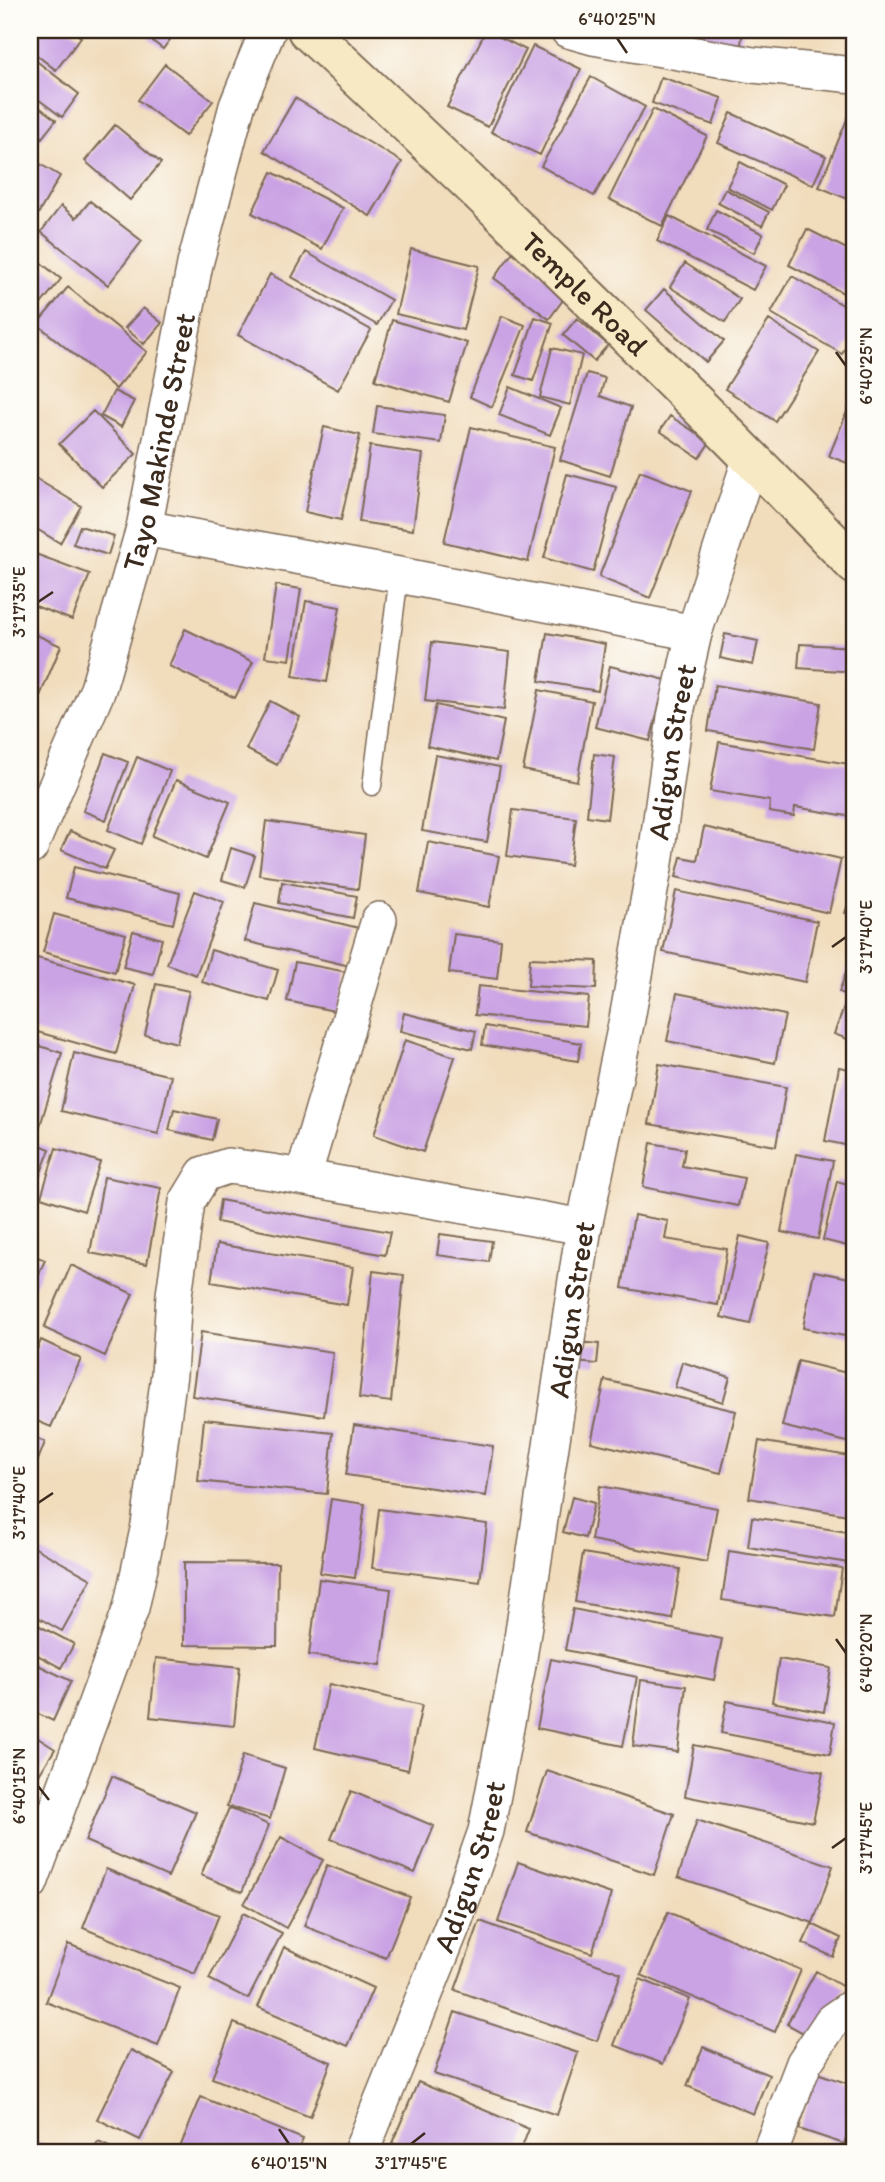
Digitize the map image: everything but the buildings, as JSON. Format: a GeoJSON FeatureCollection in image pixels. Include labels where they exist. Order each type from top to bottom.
{"type":"FeatureCollection","features":[{"type":"Feature","properties":{"kind":"street","name":"Tayo Makinde Street"},"geometry":{"type":"LineString","coordinates":[[30,847],[98,689],[144,528],[195,264],[237,106],[268,30]]}},
{"type":"Feature","properties":{"kind":"street","name":"Temple Road"},"geometry":{"type":"LineString","coordinates":[[307,30],[751,457],[855,565]]}},
{"type":"Feature","properties":{"kind":"street"},"geometry":{"type":"LineString","coordinates":[[568,30],[593,37],[753,65],[855,75]]}},
{"type":"Feature","properties":{"kind":"street","name":"Adigun Street"},"geometry":{"type":"LineString","coordinates":[[361,2152],[454,1922],[486,1831],[519,1665],[584,1227],[628,1019],[655,863],[675,716],[694,633],[751,457]]}},
{"type":"Feature","properties":{"kind":"street"},"geometry":{"type":"LineString","coordinates":[[144,528],[694,633]]}},
{"type":"Feature","properties":{"kind":"street"},"geometry":{"type":"LineString","coordinates":[[303,1177],[379,920]]}},
{"type":"Feature","properties":{"kind":"street"},"geometry":{"type":"LineString","coordinates":[[30,1883],[131,1608],[149,1525],[169,1374],[174,1295],[187,1202],[204,1174],[228,1166],[584,1227]]}},
{"type":"Feature","properties":{"kind":"street"},"geometry":{"type":"LineString","coordinates":[[769,2152],[804,2063],[832,2021],[855,2005]]}},
{"type":"Feature","properties":{"kind":"lane"},"geometry":{"type":"LineString","coordinates":[[372,786],[399,575]]}}]}
